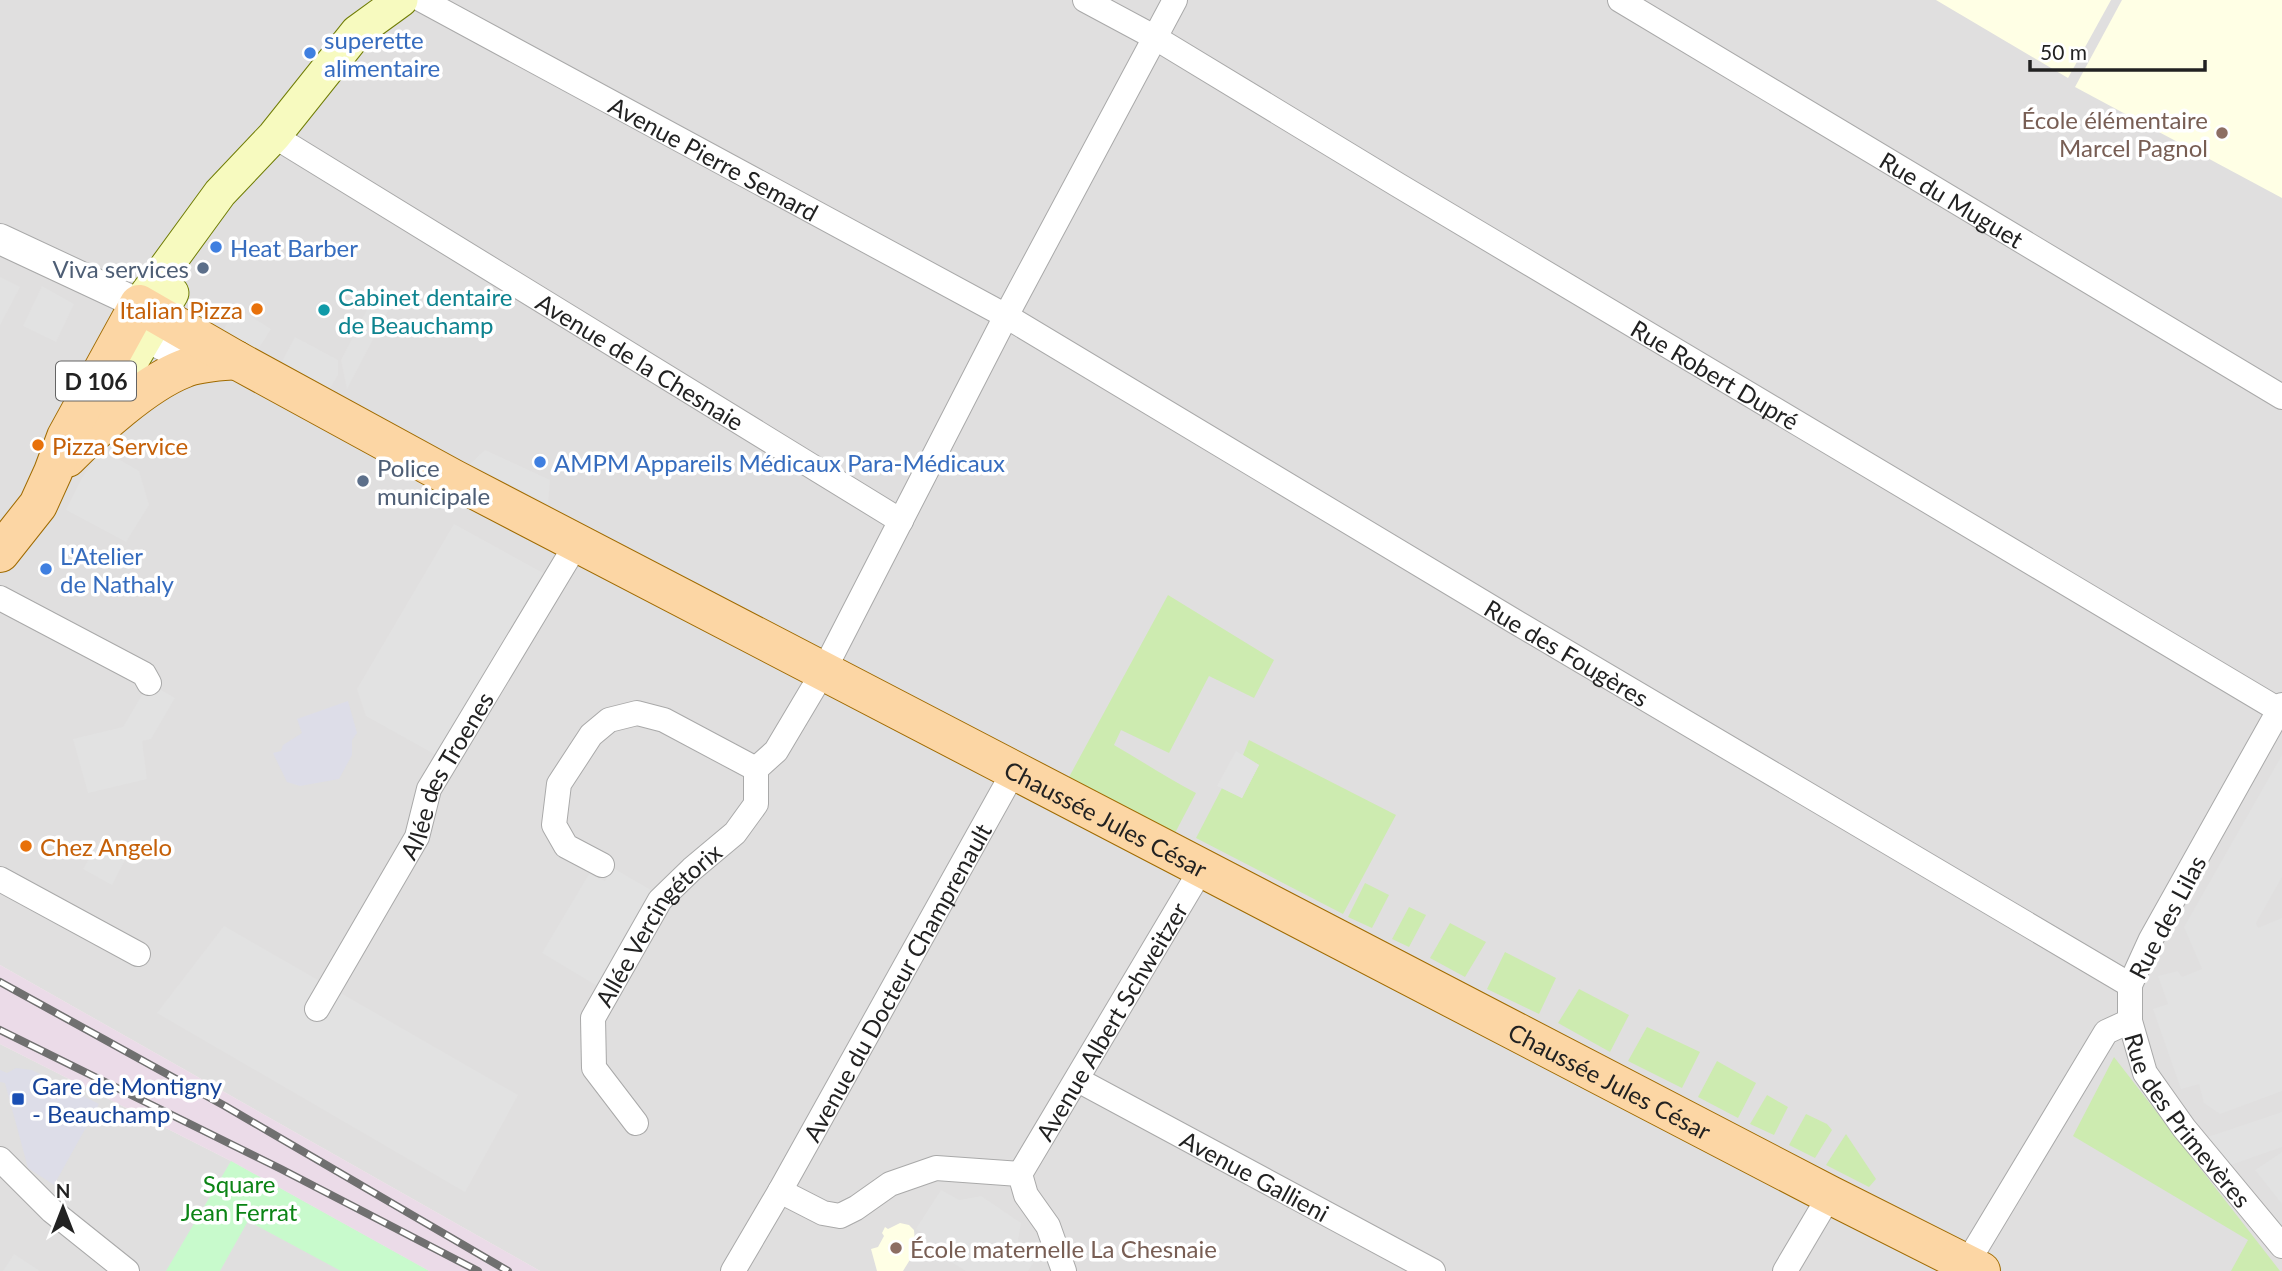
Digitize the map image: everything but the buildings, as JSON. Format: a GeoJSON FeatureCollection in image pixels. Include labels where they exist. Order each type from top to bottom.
{"type":"FeatureCollection","features":[{"type":"Feature","properties":{"kind":"main road","name":"D 106"},"geometry":{"type":"LineString","coordinates":[[53,472],[86,439],[142,320],[180,282],[274,136],[360,16],[398,1]]}},
{"type":"Feature","properties":{"kind":"main road","name":"D 106"},"geometry":{"type":"LineString","coordinates":[[0,553],[38,505],[66,437],[220,193],[274,136]]}},
{"type":"Feature","properties":{"kind":"main road"},"geometry":{"type":"LineString","coordinates":[[180,282],[197,351]]}},
{"type":"Feature","properties":{"kind":"main road"},"geometry":{"type":"LineString","coordinates":[[142,320],[197,351]]}},
{"type":"Feature","properties":{"kind":"main road","name":"Chaussée Jules César"},"geometry":{"type":"LineString","coordinates":[[86,439],[122,408],[181,369],[197,351],[236,360],[454,480],[1830,1195],[1974,1267]]}},
{"type":"Feature","properties":{"kind":"street","name":"Rue Robert Dupré"},"geometry":{"type":"LineString","coordinates":[[1086,0],[1154,37],[1502,248],[2281,707]]}},
{"type":"Feature","properties":{"kind":"street"},"geometry":{"type":"LineString","coordinates":[[602,865],[566,846],[554,825],[559,784],[590,735],[609,720],[637,713],[663,720],[756,769],[776,751],[823,672],[1006,316],[1175,0]]}},
{"type":"Feature","properties":{"kind":"street","name":"Rue du Muguet"},"geometry":{"type":"LineString","coordinates":[[1620,0],[2282,397]]}},
{"type":"Feature","properties":{"kind":"street","name":"Avenue Pierre Semard"},"geometry":{"type":"LineString","coordinates":[[398,1],[1006,316]]}},
{"type":"Feature","properties":{"kind":"street","name":"Avenue de la Chesnaie"},"geometry":{"type":"LineString","coordinates":[[274,136],[901,521]]}},
{"type":"Feature","properties":{"kind":"street"},"geometry":{"type":"LineString","coordinates":[[0,239],[83,280],[114,315],[142,320]]}},
{"type":"Feature","properties":{"kind":"street","name":"Rue des Fougères"},"geometry":{"type":"LineString","coordinates":[[1006,316],[2130,985]]}},
{"type":"Feature","properties":{"kind":"street","name":"Allée des Troenes"},"geometry":{"type":"LineString","coordinates":[[317,1009],[417,837],[429,789],[577,543]]}},
{"type":"Feature","properties":{"kind":"street"},"geometry":{"type":"LineString","coordinates":[[0,598],[144,674],[149,683]]}},
{"type":"Feature","properties":{"kind":"street","name":"Rue des Lilas"},"geometry":{"type":"LineString","coordinates":[[2130,1021],[2130,985],[2151,939],[2281,707]]}},
{"type":"Feature","properties":{"kind":"street","name":"Allée Vercingétorix"},"geometry":{"type":"LineString","coordinates":[[636,1123],[594,1068],[593,1018],[660,900],[736,833],[756,804],[756,769]]}},
{"type":"Feature","properties":{"kind":"street","name":"Avenue du Docteur Champrenault"},"geometry":{"type":"LineString","coordinates":[[733,1271],[1014,771]]}},
{"type":"Feature","properties":{"kind":"street","name":"Avenue Albert Schweitzer"},"geometry":{"type":"LineString","coordinates":[[1020,1174],[1202,868]]}},
{"type":"Feature","properties":{"kind":"street"},"geometry":{"type":"LineString","coordinates":[[0,879],[138,954]]}},
{"type":"Feature","properties":{"kind":"street"},"geometry":{"type":"LineString","coordinates":[[1974,1267],[2106,1032],[2130,1021]]}},
{"type":"Feature","properties":{"kind":"street","name":"Rue des Primevères"},"geometry":{"type":"LineString","coordinates":[[2130,1021],[2144,1073],[2184,1128],[2282,1246]]}},
{"type":"Feature","properties":{"kind":"street","name":"Avenue Gallieni"},"geometry":{"type":"LineString","coordinates":[[1077,1080],[1433,1271]]}},
{"type":"Feature","properties":{"kind":"street"},"geometry":{"type":"LineString","coordinates":[[0,1159],[52,1211],[127,1271]]}},
{"type":"Feature","properties":{"kind":"street"},"geometry":{"type":"LineString","coordinates":[[780,1191],[823,1213],[840,1216],[890,1184],[936,1168],[1020,1174],[1026,1195],[1048,1226],[1064,1271]]}},
{"type":"Feature","properties":{"kind":"street"},"geometry":{"type":"LineString","coordinates":[[1785,1271],[1830,1195]]}},
{"type":"Feature","properties":{"kind":"shaded area"},"geometry":{"type":"Polygon","coordinates":[[[0,0],[2282,0],[2282,1271],[540,1271],[0,965],[0,0]]]}},
{"type":"Feature","properties":{"kind":"shaded area"},"geometry":{"type":"Polygon","coordinates":[[[1936,0],[2111,0],[2068,78],[1936,0]]]}},
{"type":"Feature","properties":{"kind":"shaded area","name":"École élémentaire Marcel Pagnol"},"geometry":{"type":"Polygon","coordinates":[[[2122,0],[2282,0],[2282,198],[2075,87],[2122,0]]]}},
{"type":"Feature","properties":{"kind":"shaded area"},"geometry":{"type":"Polygon","coordinates":[[[0,277],[20,287],[0,325],[0,277]]]}},
{"type":"Feature","properties":{"kind":"shaded area"},"geometry":{"type":"Polygon","coordinates":[[[42,286],[74,304],[56,342],[23,326],[42,286]]]}},
{"type":"Feature","properties":{"kind":"shaded area"},"geometry":{"type":"Polygon","coordinates":[[[374,296],[391,305],[347,389],[341,360],[374,296]]]}},
{"type":"Feature","properties":{"kind":"shaded area"},"geometry":{"type":"Polygon","coordinates":[[[237,308],[271,329],[257,351],[222,332],[237,308]]]}},
{"type":"Feature","properties":{"kind":"shaded area"},"geometry":{"type":"Polygon","coordinates":[[[295,337],[338,360],[338,375],[329,390],[280,365],[295,337]]]}},
{"type":"Feature","properties":{"kind":"shaded area"},"geometry":{"type":"Polygon","coordinates":[[[101,449],[139,471],[149,505],[126,542],[66,510],[101,449]]]}},
{"type":"Feature","properties":{"kind":"shaded area"},"geometry":{"type":"Polygon","coordinates":[[[485,450],[550,480],[548,504],[470,464],[485,450]]]}},
{"type":"Feature","properties":{"kind":"shaded area"},"geometry":{"type":"Polygon","coordinates":[[[454,524],[543,573],[436,755],[366,716],[357,689],[454,524]]]}},
{"type":"Feature","properties":{"kind":"shaded area"},"geometry":{"type":"Polygon","coordinates":[[[149,683],[175,698],[151,739],[142,741],[147,779],[88,793],[73,739],[123,727],[149,683]]]}},
{"type":"Feature","properties":{"kind":"shaded area"},"geometry":{"type":"Polygon","coordinates":[[[348,701],[357,733],[352,740],[352,755],[339,779],[300,786],[287,782],[273,753],[281,751],[283,745],[302,733],[297,719],[348,701]]]}},
{"type":"Feature","properties":{"kind":"shaded area"},"geometry":{"type":"Polygon","coordinates":[[[1236,751],[1259,765],[1242,798],[1217,786],[1236,751]]]}},
{"type":"Feature","properties":{"kind":"shaded area"},"geometry":{"type":"Polygon","coordinates":[[[2282,755],[2282,877],[2256,923],[2258,928],[2282,918],[2282,1091],[2220,1114],[2204,1103],[2199,1084],[2181,1089],[2153,1009],[2168,1004],[2158,976],[2178,971],[2182,977],[2202,969],[2184,927],[2282,755]]]}},
{"type":"Feature","properties":{"kind":"shaded area"},"geometry":{"type":"Polygon","coordinates":[[[99,842],[126,858],[112,885],[83,869],[99,842]]]}},
{"type":"Feature","properties":{"kind":"shaded area"},"geometry":{"type":"Polygon","coordinates":[[[613,868],[663,897],[607,992],[542,953],[589,874],[605,881],[613,868]]]}},
{"type":"Feature","properties":{"kind":"shaded area"},"geometry":{"type":"Polygon","coordinates":[[[224,926],[518,1095],[465,1192],[157,1013],[224,926]]]}},
{"type":"Feature","properties":{"kind":"shaded area"},"geometry":{"type":"Polygon","coordinates":[[[0,965],[540,1271],[429,1271],[231,1161],[0,1044],[0,965]]]}},
{"type":"Feature","properties":{"kind":"shaded area"},"geometry":{"type":"Polygon","coordinates":[[[0,1044],[231,1161],[429,1271],[0,1271],[0,1044]]]}},
{"type":"Feature","properties":{"kind":"shaded area"},"geometry":{"type":"Polygon","coordinates":[[[16,1068],[32,1070],[99,1104],[54,1185],[28,1168],[5,1083],[0,1082],[0,1070],[7,1073],[16,1068]]]}},
{"type":"Feature","properties":{"kind":"shaded area"},"geometry":{"type":"Polygon","coordinates":[[[2282,1112],[2282,1147],[2219,1169],[2196,1141],[2282,1112]]]}},
{"type":"Feature","properties":{"kind":"shaded area"},"geometry":{"type":"Polygon","coordinates":[[[2282,1152],[2282,1204],[2255,1170],[2282,1152]]]}},
{"type":"Feature","properties":{"kind":"shaded area"},"geometry":{"type":"Polygon","coordinates":[[[941,1190],[959,1200],[981,1196],[1021,1223],[1017,1246],[1036,1258],[1028,1271],[966,1271],[919,1242],[923,1233],[916,1229],[941,1190]]]}},
{"type":"Feature","properties":{"kind":"shaded area","name":"École maternelle La Chesnaie"},"geometry":{"type":"Polygon","coordinates":[[[900,1223],[909,1225],[914,1230],[915,1243],[919,1245],[903,1271],[877,1271],[871,1249],[878,1247],[885,1227],[888,1229],[900,1223]]]}},
{"type":"Feature","properties":{"kind":"shaded area"},"geometry":{"type":"Polygon","coordinates":[[[14,1254],[40,1271],[3,1271],[14,1254]]]}},
{"type":"Feature","properties":{"kind":"green space"},"geometry":{"type":"Polygon","coordinates":[[[1168,595],[1274,660],[1254,698],[1209,676],[1169,753],[1121,730],[1114,745],[1196,793],[1175,833],[1069,777],[1168,595]]]}},
{"type":"Feature","properties":{"kind":"green space"},"geometry":{"type":"Polygon","coordinates":[[[1249,740],[1396,815],[1343,914],[1196,838],[1222,788],[1242,798],[1259,765],[1243,755],[1249,740]]]}},
{"type":"Feature","properties":{"kind":"green space"},"geometry":{"type":"Polygon","coordinates":[[[1365,883],[1389,895],[1372,928],[1348,917],[1365,883]]]}},
{"type":"Feature","properties":{"kind":"green space"},"geometry":{"type":"Polygon","coordinates":[[[1409,907],[1426,915],[1409,947],[1392,939],[1409,907]]]}},
{"type":"Feature","properties":{"kind":"green space"},"geometry":{"type":"Polygon","coordinates":[[[1450,923],[1486,942],[1465,977],[1430,958],[1450,923]]]}},
{"type":"Feature","properties":{"kind":"green space"},"geometry":{"type":"Polygon","coordinates":[[[1505,952],[1556,978],[1539,1014],[1487,989],[1505,952]]]}},
{"type":"Feature","properties":{"kind":"green space"},"geometry":{"type":"Polygon","coordinates":[[[1579,989],[1629,1015],[1610,1052],[1558,1023],[1579,989]]]}},
{"type":"Feature","properties":{"kind":"green space"},"geometry":{"type":"Polygon","coordinates":[[[1647,1027],[1700,1052],[1682,1088],[1628,1061],[1647,1027]]]}},
{"type":"Feature","properties":{"kind":"green space"},"geometry":{"type":"Polygon","coordinates":[[[2114,1057],[2280,1271],[2231,1271],[2248,1240],[2073,1136],[2114,1057]]]}},
{"type":"Feature","properties":{"kind":"green space"},"geometry":{"type":"Polygon","coordinates":[[[1717,1061],[1756,1083],[1738,1118],[1698,1097],[1717,1061]]]}},
{"type":"Feature","properties":{"kind":"green space"},"geometry":{"type":"Polygon","coordinates":[[[1767,1095],[1788,1107],[1774,1135],[1750,1124],[1767,1095]]]}},
{"type":"Feature","properties":{"kind":"green space"},"geometry":{"type":"Polygon","coordinates":[[[1806,1114],[1827,1124],[1832,1130],[1815,1158],[1789,1145],[1806,1114]]]}},
{"type":"Feature","properties":{"kind":"green space"},"geometry":{"type":"Polygon","coordinates":[[[1846,1134],[1876,1179],[1869,1187],[1826,1165],[1846,1134]]]}},
{"type":"Feature","properties":{"kind":"green space","name":"Square Jean Ferrat"},"geometry":{"type":"Polygon","coordinates":[[[231,1161],[429,1271],[341,1271],[248,1221],[220,1271],[166,1271],[231,1161]]]}},
{"type":"Feature","properties":{"kind":"railway"},"geometry":{"type":"LineString","coordinates":[[0,982],[225,1106],[508,1271]]}},
{"type":"Feature","properties":{"kind":"railway"},"geometry":{"type":"LineString","coordinates":[[0,1030],[281,1169],[478,1271]]}},
{"type":"Feature","properties":{"kind":"place","name":"superette alimentaire"},"geometry":{"type":"Point","coordinates":[310,53]}},
{"type":"Feature","properties":{"kind":"place","name":"École élémentaire Marcel Pagnol"},"geometry":{"type":"Point","coordinates":[2222,133]}},
{"type":"Feature","properties":{"kind":"place","name":"Heat Barber"},"geometry":{"type":"Point","coordinates":[216,247]}},
{"type":"Feature","properties":{"kind":"place","name":"Viva services"},"geometry":{"type":"Point","coordinates":[203,268]}},
{"type":"Feature","properties":{"kind":"place","name":"Italian Pizza"},"geometry":{"type":"Point","coordinates":[257,309]}},
{"type":"Feature","properties":{"kind":"place","name":"Cabinet dentaire de Beauchamp"},"geometry":{"type":"Point","coordinates":[324,310]}},
{"type":"Feature","properties":{"kind":"place","name":"Pizza Service"},"geometry":{"type":"Point","coordinates":[38,445]}},
{"type":"Feature","properties":{"kind":"place","name":"AMPM Appareils Médicaux Para-Médicaux"},"geometry":{"type":"Point","coordinates":[540,462]}},
{"type":"Feature","properties":{"kind":"place","name":"Police municipale"},"geometry":{"type":"Point","coordinates":[363,481]}},
{"type":"Feature","properties":{"kind":"place","name":"L'Atelier de Nathaly"},"geometry":{"type":"Point","coordinates":[46,569]}},
{"type":"Feature","properties":{"kind":"place","name":"Chez Angelo"},"geometry":{"type":"Point","coordinates":[26,846]}},
{"type":"Feature","properties":{"kind":"place","name":"Gare de Montigny - Beauchamp"},"geometry":{"type":"Point","coordinates":[18,1099]}},
{"type":"Feature","properties":{"kind":"place","name":"École maternelle La Chesnaie"},"geometry":{"type":"Point","coordinates":[896,1248]}}]}
